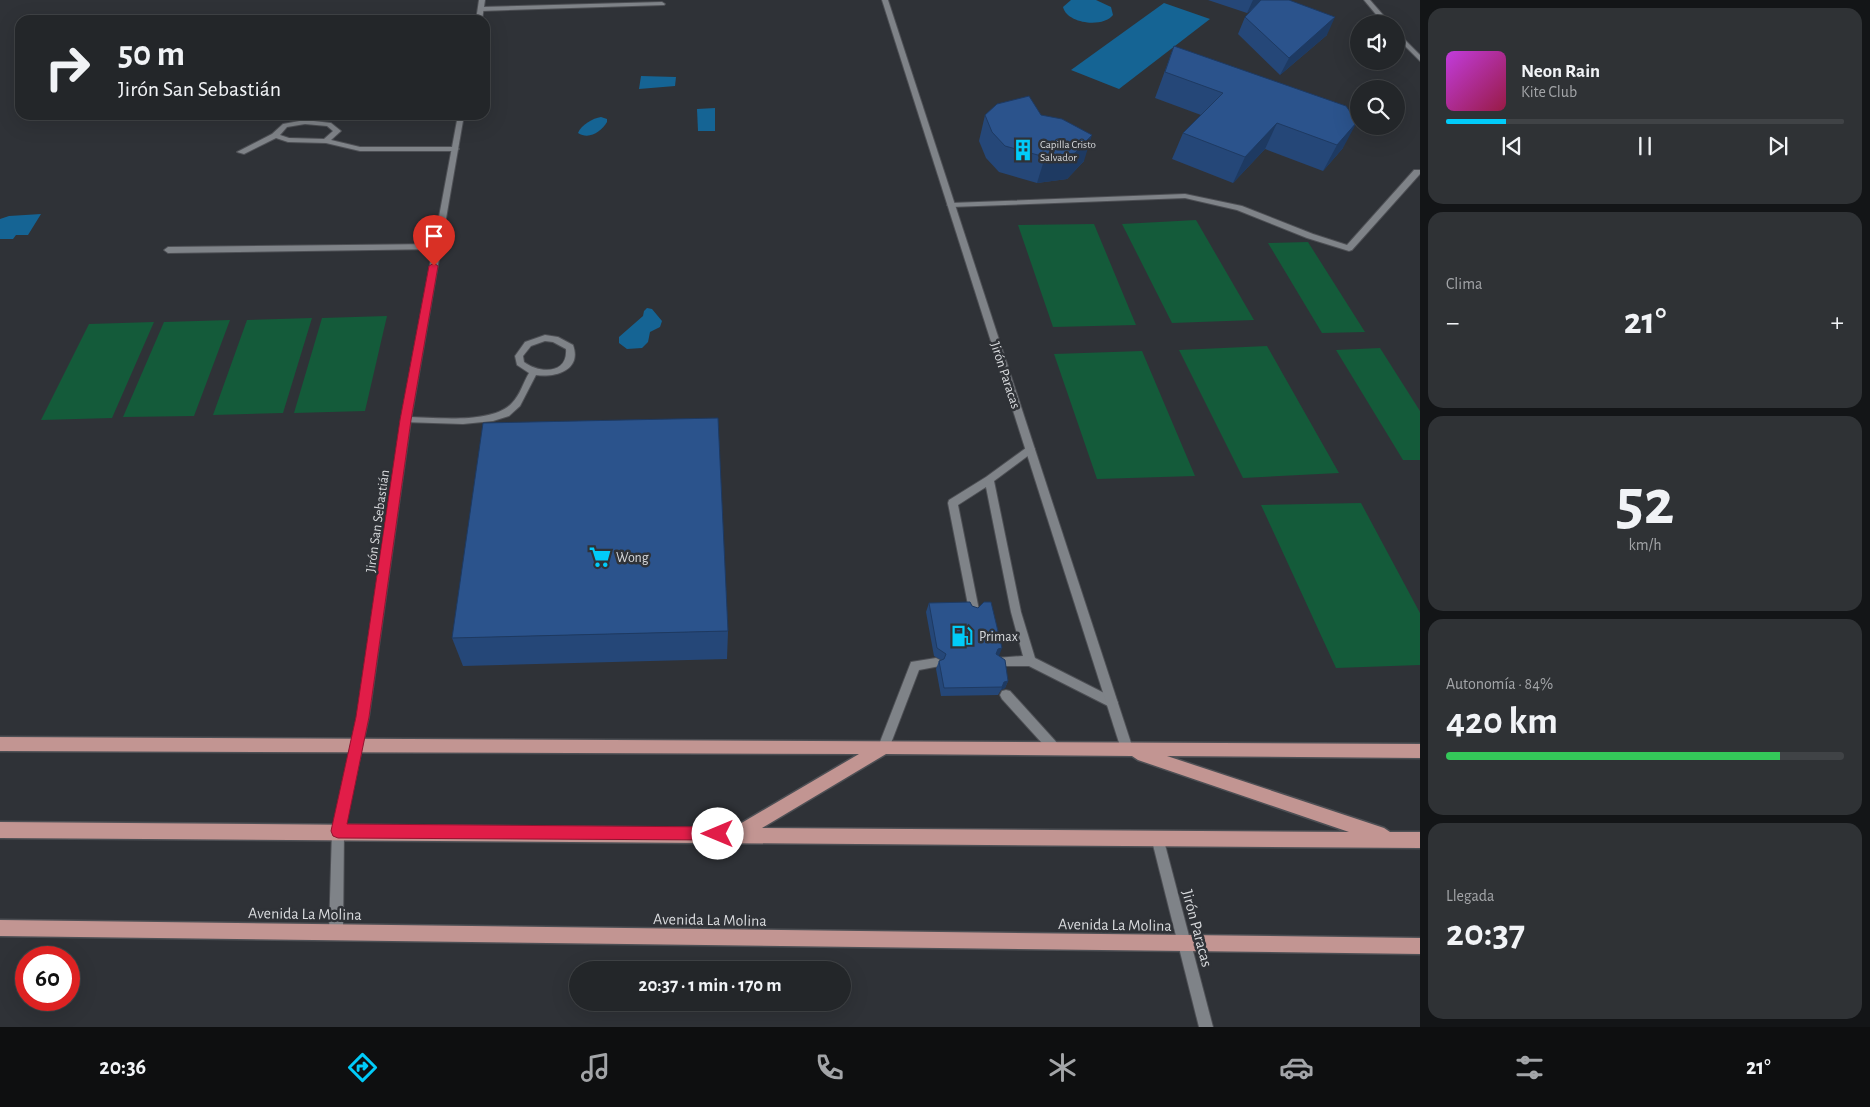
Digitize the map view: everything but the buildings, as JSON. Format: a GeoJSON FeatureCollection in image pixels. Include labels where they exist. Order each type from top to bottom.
{"type":"FeatureCollection","features":[{"type":"Feature","properties":{"kind":"main road"},"geometry":{"type":"LineString","coordinates":[[0,744],[884,747],[1420,752]]}},
{"type":"Feature","properties":{"kind":"main road"},"geometry":{"type":"LineString","coordinates":[[737,834],[884,747]]}},
{"type":"Feature","properties":{"kind":"main road"},"geometry":{"type":"LineString","coordinates":[[1127,749],[1396,840]]}},
{"type":"Feature","properties":{"kind":"main road"},"geometry":{"type":"LineString","coordinates":[[0,830],[1420,840]]}},
{"type":"Feature","properties":{"kind":"main road","name":"Avenida La Molina"},"geometry":{"type":"LineString","coordinates":[[0,928],[1420,946]]}},
{"type":"Feature","properties":{"kind":"street"},"geometry":{"type":"LineString","coordinates":[[480,15],[482,0]]}},
{"type":"Feature","properties":{"kind":"street","name":"Jirón Paracas"},"geometry":{"type":"LineString","coordinates":[[885,0],[1127,749]]}},
{"type":"Feature","properties":{"kind":"street"},"geometry":{"type":"LineString","coordinates":[[1367,0],[1380,15]]}},
{"type":"Feature","properties":{"kind":"street"},"geometry":{"type":"LineString","coordinates":[[481,8],[662,4]]}},
{"type":"Feature","properties":{"kind":"street"},"geometry":{"type":"LineString","coordinates":[[1405,43],[1420,59]]}},
{"type":"Feature","properties":{"kind":"street","name":"Jirón San Sebastián"},"geometry":{"type":"LineString","coordinates":[[336,932],[338,831],[358,745],[406,420],[461,120]]}},
{"type":"Feature","properties":{"kind":"street"},"geometry":{"type":"LineString","coordinates":[[241,152],[275,136],[285,125],[305,122],[329,124],[338,132],[326,141]]}},
{"type":"Feature","properties":{"kind":"street"},"geometry":{"type":"LineString","coordinates":[[275,136],[288,140],[326,141],[360,149],[455,149]]}},
{"type":"Feature","properties":{"kind":"street"},"geometry":{"type":"LineString","coordinates":[[951,205],[1185,196],[1239,208],[1310,236],[1349,248],[1417,172],[1420,172]]}},
{"type":"Feature","properties":{"kind":"street"},"geometry":{"type":"LineString","coordinates":[[168,250],[437,247]]}},
{"type":"Feature","properties":{"kind":"street"},"geometry":{"type":"LineString","coordinates":[[545,338],[555,339],[570,347],[572,354],[570,362],[564,368],[555,372],[534,373],[520,363],[519,356],[528,344],[545,338]]}},
{"type":"Feature","properties":{"kind":"street"},"geometry":{"type":"LineString","coordinates":[[406,420],[466,420],[499,417],[514,408],[534,373]]}},
{"type":"Feature","properties":{"kind":"street"},"geometry":{"type":"LineString","coordinates":[[974,610],[954,503],[989,480],[1030,449]]}},
{"type":"Feature","properties":{"kind":"street"},"geometry":{"type":"LineString","coordinates":[[989,480],[1016,612],[1030,660]]}},
{"type":"Feature","properties":{"kind":"street"},"geometry":{"type":"LineString","coordinates":[[1000,661],[1030,660],[1112,703]]}},
{"type":"Feature","properties":{"kind":"street"},"geometry":{"type":"LineString","coordinates":[[884,747],[916,665],[936,663]]}},
{"type":"Feature","properties":{"kind":"street"},"geometry":{"type":"LineString","coordinates":[[1006,695],[1055,749]]}},
{"type":"Feature","properties":{"kind":"street","name":"Jirón Paracas"},"geometry":{"type":"LineString","coordinates":[[1157,837],[1206,1027]]}},
{"type":"Feature","properties":{"kind":"green space"},"geometry":{"type":"Polygon","coordinates":[[[1196,220],[1254,320],[1172,323],[1122,224],[1196,220]]]}},
{"type":"Feature","properties":{"kind":"green space"},"geometry":{"type":"Polygon","coordinates":[[[1094,224],[1136,325],[1053,327],[1018,225],[1094,224]]]}},
{"type":"Feature","properties":{"kind":"green space"},"geometry":{"type":"Polygon","coordinates":[[[1308,242],[1365,332],[1322,333],[1268,243],[1308,242]]]}},
{"type":"Feature","properties":{"kind":"green space"},"geometry":{"type":"Polygon","coordinates":[[[387,316],[365,411],[294,413],[322,318],[387,316]]]}},
{"type":"Feature","properties":{"kind":"green space"},"geometry":{"type":"Polygon","coordinates":[[[312,318],[283,413],[213,415],[247,320],[312,318]]]}},
{"type":"Feature","properties":{"kind":"green space"},"geometry":{"type":"Polygon","coordinates":[[[230,320],[194,416],[123,417],[164,322],[230,320]]]}},
{"type":"Feature","properties":{"kind":"green space"},"geometry":{"type":"Polygon","coordinates":[[[154,322],[112,418],[41,420],[89,324],[154,322]]]}},
{"type":"Feature","properties":{"kind":"green space"},"geometry":{"type":"Polygon","coordinates":[[[1267,346],[1339,473],[1243,478],[1179,350],[1267,346]]]}},
{"type":"Feature","properties":{"kind":"green space"},"geometry":{"type":"Polygon","coordinates":[[[1380,348],[1420,411],[1420,460],[1403,460],[1336,350],[1380,348]]]}},
{"type":"Feature","properties":{"kind":"green space"},"geometry":{"type":"Polygon","coordinates":[[[1142,351],[1195,476],[1097,479],[1054,354],[1142,351]]]}},
{"type":"Feature","properties":{"kind":"green space"},"geometry":{"type":"Polygon","coordinates":[[[1361,503],[1420,613],[1420,665],[1336,668],[1261,505],[1361,503]]]}},
{"type":"Feature","properties":{"kind":"water"},"geometry":{"type":"Polygon","coordinates":[[[1071,0],[1096,0],[1111,7],[1113,15],[1102,22],[1094,23],[1078,20],[1066,13],[1063,7],[1071,0]]]}},
{"type":"Feature","properties":{"kind":"water"},"geometry":{"type":"Polygon","coordinates":[[[1164,3],[1210,19],[1119,89],[1071,70],[1164,3]]]}},
{"type":"Feature","properties":{"kind":"water"},"geometry":{"type":"Polygon","coordinates":[[[641,76],[676,77],[675,86],[639,89],[641,76]]]}},
{"type":"Feature","properties":{"kind":"water"},"geometry":{"type":"Polygon","coordinates":[[[715,108],[715,131],[698,131],[697,109],[715,108]]]}},
{"type":"Feature","properties":{"kind":"water"},"geometry":{"type":"Polygon","coordinates":[[[601,117],[607,119],[607,122],[598,132],[586,136],[578,133],[588,122],[601,117]]]}},
{"type":"Feature","properties":{"kind":"water"},"geometry":{"type":"Polygon","coordinates":[[[41,214],[28,235],[16,235],[13,239],[0,239],[0,219],[9,216],[41,214]]]}},
{"type":"Feature","properties":{"kind":"water"},"geometry":{"type":"Polygon","coordinates":[[[647,308],[652,309],[662,321],[660,327],[650,332],[648,342],[642,348],[627,349],[619,343],[619,337],[643,316],[647,308]]]}},
{"type":"Feature","properties":{"kind":"place","name":"Capilla Cristo Salvador"},"geometry":{"type":"Point","coordinates":[1023,150]}},
{"type":"Feature","properties":{"kind":"place","name":"Wong"},"geometry":{"type":"Point","coordinates":[600,557]}},
{"type":"Feature","properties":{"kind":"place","name":"Primax"},"geometry":{"type":"Point","coordinates":[962,636]}},
{"type":"Feature","properties":{"kind":"route"},"geometry":{"type":"LineString","coordinates":[[434,266],[406,420],[363,717],[338,831],[718,834]]}}]}
